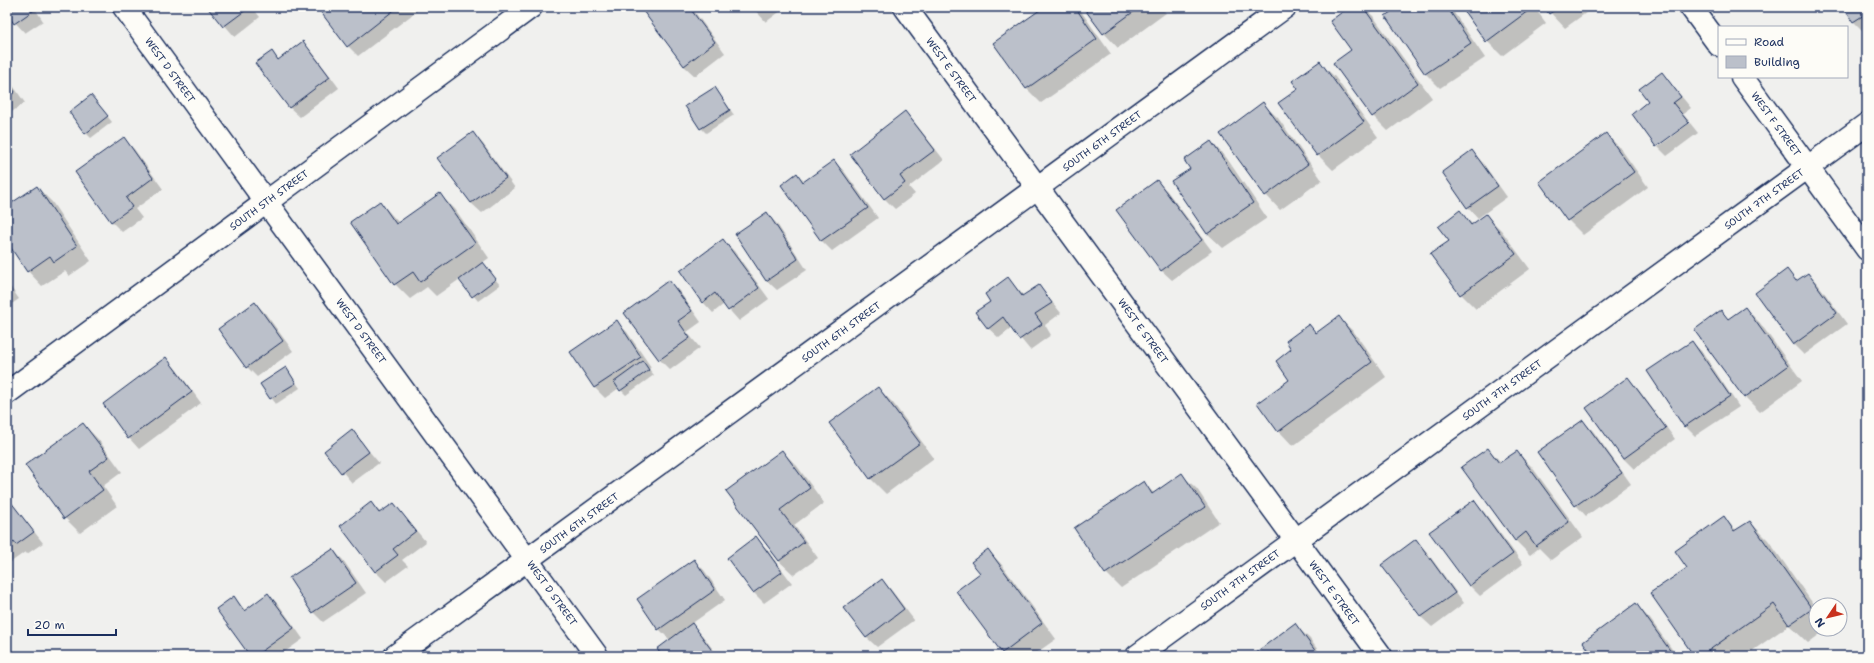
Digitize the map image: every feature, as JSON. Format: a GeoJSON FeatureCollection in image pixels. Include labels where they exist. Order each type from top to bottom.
{"type":"FeatureCollection","features":[{"type":"Feature","properties":{"kind":"street","name":"WEST D STREET"},"geometry":{"type":"LineString","coordinates":[[124,7],[597,656]]}},
{"type":"Feature","properties":{"kind":"street","name":"SOUTH 5TH STREET"},"geometry":{"type":"LineString","coordinates":[[7,393],[531,7]]}},
{"type":"Feature","properties":{"kind":"street","name":"WEST E STREET"},"geometry":{"type":"LineString","coordinates":[[904,7],[1381,656]]}},
{"type":"Feature","properties":{"kind":"street","name":"SOUTH 6TH STREET"},"geometry":{"type":"LineString","coordinates":[[396,656],[1038,189],[1285,7]]}},
{"type":"Feature","properties":{"kind":"street"},"geometry":{"type":"LineString","coordinates":[[1691,7],[1718,44]]}},
{"type":"Feature","properties":{"kind":"street","name":"WEST F STREET"},"geometry":{"type":"LineString","coordinates":[[1743,78],[1867,249]]}},
{"type":"Feature","properties":{"kind":"street","name":"SOUTH 7TH STREET"},"geometry":{"type":"LineString","coordinates":[[1137,656],[1867,124]]}},
{"type":"Feature","properties":{"kind":"building"},"geometry":{"type":"Polygon","coordinates":[[[7,7],[32,7],[34,10],[14,24],[7,13],[7,7]]]}},
{"type":"Feature","properties":{"kind":"building"},"geometry":{"type":"Polygon","coordinates":[[[207,7],[250,7],[223,27],[207,7]]]}},
{"type":"Feature","properties":{"kind":"building"},"geometry":{"type":"Polygon","coordinates":[[[325,7],[398,7],[347,47],[320,11],[325,7]]]}},
{"type":"Feature","properties":{"kind":"building"},"geometry":{"type":"Polygon","coordinates":[[[648,7],[689,7],[715,42],[684,66],[643,11],[648,7]]]}},
{"type":"Feature","properties":{"kind":"building"},"geometry":{"type":"Polygon","coordinates":[[[1044,7],[1075,7],[1097,39],[1026,89],[993,43],[1044,7]]]}},
{"type":"Feature","properties":{"kind":"building"},"geometry":{"type":"Polygon","coordinates":[[[1083,7],[1140,7],[1103,34],[1083,7]]]}},
{"type":"Feature","properties":{"kind":"building"},"geometry":{"type":"Polygon","coordinates":[[[1349,7],[1363,7],[1418,83],[1372,117],[1333,63],[1351,50],[1330,21],[1349,7]]]}},
{"type":"Feature","properties":{"kind":"building"},"geometry":{"type":"Polygon","coordinates":[[[1398,7],[1447,7],[1471,43],[1425,74],[1385,16],[1398,7]]]}},
{"type":"Feature","properties":{"kind":"building"},"geometry":{"type":"Polygon","coordinates":[[[1461,7],[1531,7],[1532,8],[1486,42],[1461,7]]]}},
{"type":"Feature","properties":{"kind":"building"},"geometry":{"type":"Polygon","coordinates":[[[1544,7],[1559,7],[1549,14],[1544,7]]]}},
{"type":"Feature","properties":{"kind":"building"},"geometry":{"type":"Polygon","coordinates":[[[1843,7],[1867,7],[1867,13],[1853,22],[1843,7]]]}},
{"type":"Feature","properties":{"kind":"building"},"geometry":{"type":"Polygon","coordinates":[[[303,41],[330,77],[289,108],[255,63],[272,51],[278,60],[303,41]]]}},
{"type":"Feature","properties":{"kind":"building"},"geometry":{"type":"Polygon","coordinates":[[[1320,61],[1364,122],[1317,156],[1278,103],[1298,89],[1292,81],[1320,61]]]}},
{"type":"Feature","properties":{"kind":"building"},"geometry":{"type":"Polygon","coordinates":[[[1662,72],[1681,97],[1673,103],[1689,123],[1656,147],[1632,114],[1648,101],[1639,89],[1662,72]]]}},
{"type":"Feature","properties":{"kind":"building"},"geometry":{"type":"Polygon","coordinates":[[[7,80],[15,92],[7,98],[7,80]]]}},
{"type":"Feature","properties":{"kind":"building"},"geometry":{"type":"Polygon","coordinates":[[[715,87],[730,110],[700,129],[685,106],[715,87]]]}},
{"type":"Feature","properties":{"kind":"building"},"geometry":{"type":"Polygon","coordinates":[[[91,95],[108,116],[85,134],[69,112],[91,95]]]}},
{"type":"Feature","properties":{"kind":"building"},"geometry":{"type":"Polygon","coordinates":[[[1263,102],[1308,164],[1265,196],[1220,134],[1263,102]]]}},
{"type":"Feature","properties":{"kind":"building"},"geometry":{"type":"Polygon","coordinates":[[[905,111],[935,150],[900,176],[905,183],[884,199],[850,154],[905,111]]]}},
{"type":"Feature","properties":{"kind":"building"},"geometry":{"type":"Polygon","coordinates":[[[473,132],[506,178],[471,203],[437,158],[473,132]]]}},
{"type":"Feature","properties":{"kind":"building"},"geometry":{"type":"Polygon","coordinates":[[[1606,133],[1634,172],[1567,221],[1539,182],[1606,133]]]}},
{"type":"Feature","properties":{"kind":"building"},"geometry":{"type":"Polygon","coordinates":[[[124,137],[153,178],[126,198],[132,207],[111,222],[75,172],[124,137]]]}},
{"type":"Feature","properties":{"kind":"building"},"geometry":{"type":"Polygon","coordinates":[[[1211,141],[1253,203],[1207,234],[1171,181],[1190,169],[1184,160],[1211,141]]]}},
{"type":"Feature","properties":{"kind":"building"},"geometry":{"type":"Polygon","coordinates":[[[1472,150],[1498,186],[1467,208],[1442,172],[1472,150]]]}},
{"type":"Feature","properties":{"kind":"building"},"geometry":{"type":"Polygon","coordinates":[[[834,160],[868,208],[821,241],[781,185],[797,173],[803,182],[834,160]]]}},
{"type":"Feature","properties":{"kind":"building"},"geometry":{"type":"Polygon","coordinates":[[[1157,180],[1202,240],[1161,271],[1116,210],[1157,180]]]}},
{"type":"Feature","properties":{"kind":"building"},"geometry":{"type":"Polygon","coordinates":[[[37,186],[77,246],[54,262],[50,256],[27,272],[7,242],[7,206],[37,186]]]}},
{"type":"Feature","properties":{"kind":"building"},"geometry":{"type":"Polygon","coordinates":[[[440,193],[475,243],[420,282],[413,272],[394,285],[350,222],[380,201],[396,224],[440,193]]]}},
{"type":"Feature","properties":{"kind":"building"},"geometry":{"type":"Polygon","coordinates":[[[1460,210],[1471,225],[1486,214],[1516,254],[1460,295],[1430,254],[1449,241],[1438,227],[1460,210]]]}},
{"type":"Feature","properties":{"kind":"building"},"geometry":{"type":"Polygon","coordinates":[[[767,212],[798,259],[766,281],[735,234],[767,212]]]}},
{"type":"Feature","properties":{"kind":"building"},"geometry":{"type":"Polygon","coordinates":[[[723,239],[759,288],[728,311],[715,293],[702,303],[680,271],[723,239]]]}},
{"type":"Feature","properties":{"kind":"building"},"geometry":{"type":"Polygon","coordinates":[[[483,262],[496,279],[472,297],[459,280],[483,262]]]}},
{"type":"Feature","properties":{"kind":"building"},"geometry":{"type":"Polygon","coordinates":[[[1787,269],[1796,281],[1808,273],[1837,313],[1793,345],[1755,293],[1787,269]]]}},
{"type":"Feature","properties":{"kind":"building"},"geometry":{"type":"Polygon","coordinates":[[[1008,277],[1022,296],[1039,285],[1052,303],[1035,314],[1042,324],[1019,340],[1003,317],[988,329],[975,312],[990,302],[985,294],[1008,277]]]}},
{"type":"Feature","properties":{"kind":"building"},"geometry":{"type":"Polygon","coordinates":[[[669,280],[692,311],[678,321],[690,338],[659,360],[624,313],[669,280]]]}},
{"type":"Feature","properties":{"kind":"building"},"geometry":{"type":"Polygon","coordinates":[[[255,302],[283,341],[246,368],[218,329],[255,302]]]}},
{"type":"Feature","properties":{"kind":"building"},"geometry":{"type":"Polygon","coordinates":[[[1745,307],[1788,366],[1744,398],[1694,330],[1721,310],[1728,319],[1745,307]]]}},
{"type":"Feature","properties":{"kind":"building"},"geometry":{"type":"Polygon","coordinates":[[[1339,316],[1372,362],[1278,432],[1257,403],[1289,380],[1276,361],[1291,349],[1286,341],[1309,324],[1316,333],[1339,316]]]}},
{"type":"Feature","properties":{"kind":"building"},"geometry":{"type":"Polygon","coordinates":[[[617,320],[641,357],[594,388],[570,352],[617,320]]]}},
{"type":"Feature","properties":{"kind":"building"},"geometry":{"type":"Polygon","coordinates":[[[1692,341],[1730,396],[1684,427],[1647,371],[1692,341]]]}},
{"type":"Feature","properties":{"kind":"building"},"geometry":{"type":"Polygon","coordinates":[[[166,357],[192,392],[128,439],[103,404],[166,357]]]}},
{"type":"Feature","properties":{"kind":"building"},"geometry":{"type":"Polygon","coordinates":[[[643,361],[649,370],[620,391],[614,382],[643,361]]]}},
{"type":"Feature","properties":{"kind":"building"},"geometry":{"type":"Polygon","coordinates":[[[286,367],[296,383],[270,399],[260,384],[286,367]]]}},
{"type":"Feature","properties":{"kind":"building"},"geometry":{"type":"Polygon","coordinates":[[[1628,377],[1666,428],[1623,459],[1586,408],[1628,377]]]}},
{"type":"Feature","properties":{"kind":"building"},"geometry":{"type":"Polygon","coordinates":[[[878,387],[920,443],[870,479],[829,423],[878,387]]]}},
{"type":"Feature","properties":{"kind":"building"},"geometry":{"type":"Polygon","coordinates":[[[1583,420],[1622,473],[1575,506],[1537,452],[1583,420]]]}},
{"type":"Feature","properties":{"kind":"building"},"geometry":{"type":"Polygon","coordinates":[[[83,423],[109,457],[89,471],[103,490],[64,519],[25,465],[83,423]]]}},
{"type":"Feature","properties":{"kind":"building"},"geometry":{"type":"Polygon","coordinates":[[[352,429],[369,452],[341,473],[324,451],[352,429]]]}},
{"type":"Feature","properties":{"kind":"building"},"geometry":{"type":"Polygon","coordinates":[[[1488,448],[1499,463],[1517,451],[1569,522],[1536,546],[1526,532],[1515,541],[1461,467],[1488,448]]]}},
{"type":"Feature","properties":{"kind":"building"},"geometry":{"type":"Polygon","coordinates":[[[782,450],[810,488],[780,510],[804,542],[779,561],[726,491],[782,450]]]}},
{"type":"Feature","properties":{"kind":"building"},"geometry":{"type":"Polygon","coordinates":[[[1182,473],[1205,507],[1105,574],[1074,528],[1144,481],[1152,494],[1182,473]]]}},
{"type":"Feature","properties":{"kind":"building"},"geometry":{"type":"Polygon","coordinates":[[[7,497],[34,532],[16,545],[14,542],[7,547],[7,497]]]}},
{"type":"Feature","properties":{"kind":"building"},"geometry":{"type":"Polygon","coordinates":[[[1474,500],[1513,554],[1469,586],[1429,532],[1474,500]]]}},
{"type":"Feature","properties":{"kind":"building"},"geometry":{"type":"Polygon","coordinates":[[[371,502],[379,513],[394,503],[416,531],[393,549],[398,555],[375,572],[340,526],[371,502]]]}},
{"type":"Feature","properties":{"kind":"building"},"geometry":{"type":"Polygon","coordinates":[[[1724,516],[1734,531],[1750,521],[1808,603],[1808,612],[1789,625],[1774,604],[1701,656],[1694,656],[1650,593],[1687,568],[1675,551],[1724,516]]]}},
{"type":"Feature","properties":{"kind":"building"},"geometry":{"type":"Polygon","coordinates":[[[756,536],[782,572],[753,593],[727,558],[756,536]]]}},
{"type":"Feature","properties":{"kind":"building"},"geometry":{"type":"Polygon","coordinates":[[[1416,539],[1455,593],[1421,617],[1381,565],[1416,539]]]}},
{"type":"Feature","properties":{"kind":"building"},"geometry":{"type":"Polygon","coordinates":[[[333,549],[356,583],[312,613],[289,578],[333,549]]]}},
{"type":"Feature","properties":{"kind":"building"},"geometry":{"type":"Polygon","coordinates":[[[988,549],[1042,623],[1002,653],[956,591],[980,573],[971,562],[988,549]]]}},
{"type":"Feature","properties":{"kind":"building"},"geometry":{"type":"Polygon","coordinates":[[[694,559],[715,590],[658,630],[637,599],[694,559]]]}},
{"type":"Feature","properties":{"kind":"building"},"geometry":{"type":"Polygon","coordinates":[[[882,579],[904,609],[866,638],[843,608],[882,579]]]}},
{"type":"Feature","properties":{"kind":"building"},"geometry":{"type":"Polygon","coordinates":[[[268,593],[294,628],[255,656],[250,656],[216,609],[234,596],[244,611],[268,593]]]}},
{"type":"Feature","properties":{"kind":"building"},"geometry":{"type":"Polygon","coordinates":[[[1636,603],[1674,656],[1593,656],[1583,642],[1636,603]]]}},
{"type":"Feature","properties":{"kind":"building"},"geometry":{"type":"Polygon","coordinates":[[[692,623],[713,652],[707,656],[662,656],[657,649],[692,623]]]}},
{"type":"Feature","properties":{"kind":"building"},"geometry":{"type":"Polygon","coordinates":[[[1295,623],[1319,656],[1251,656],[1295,623]]]}}]}
